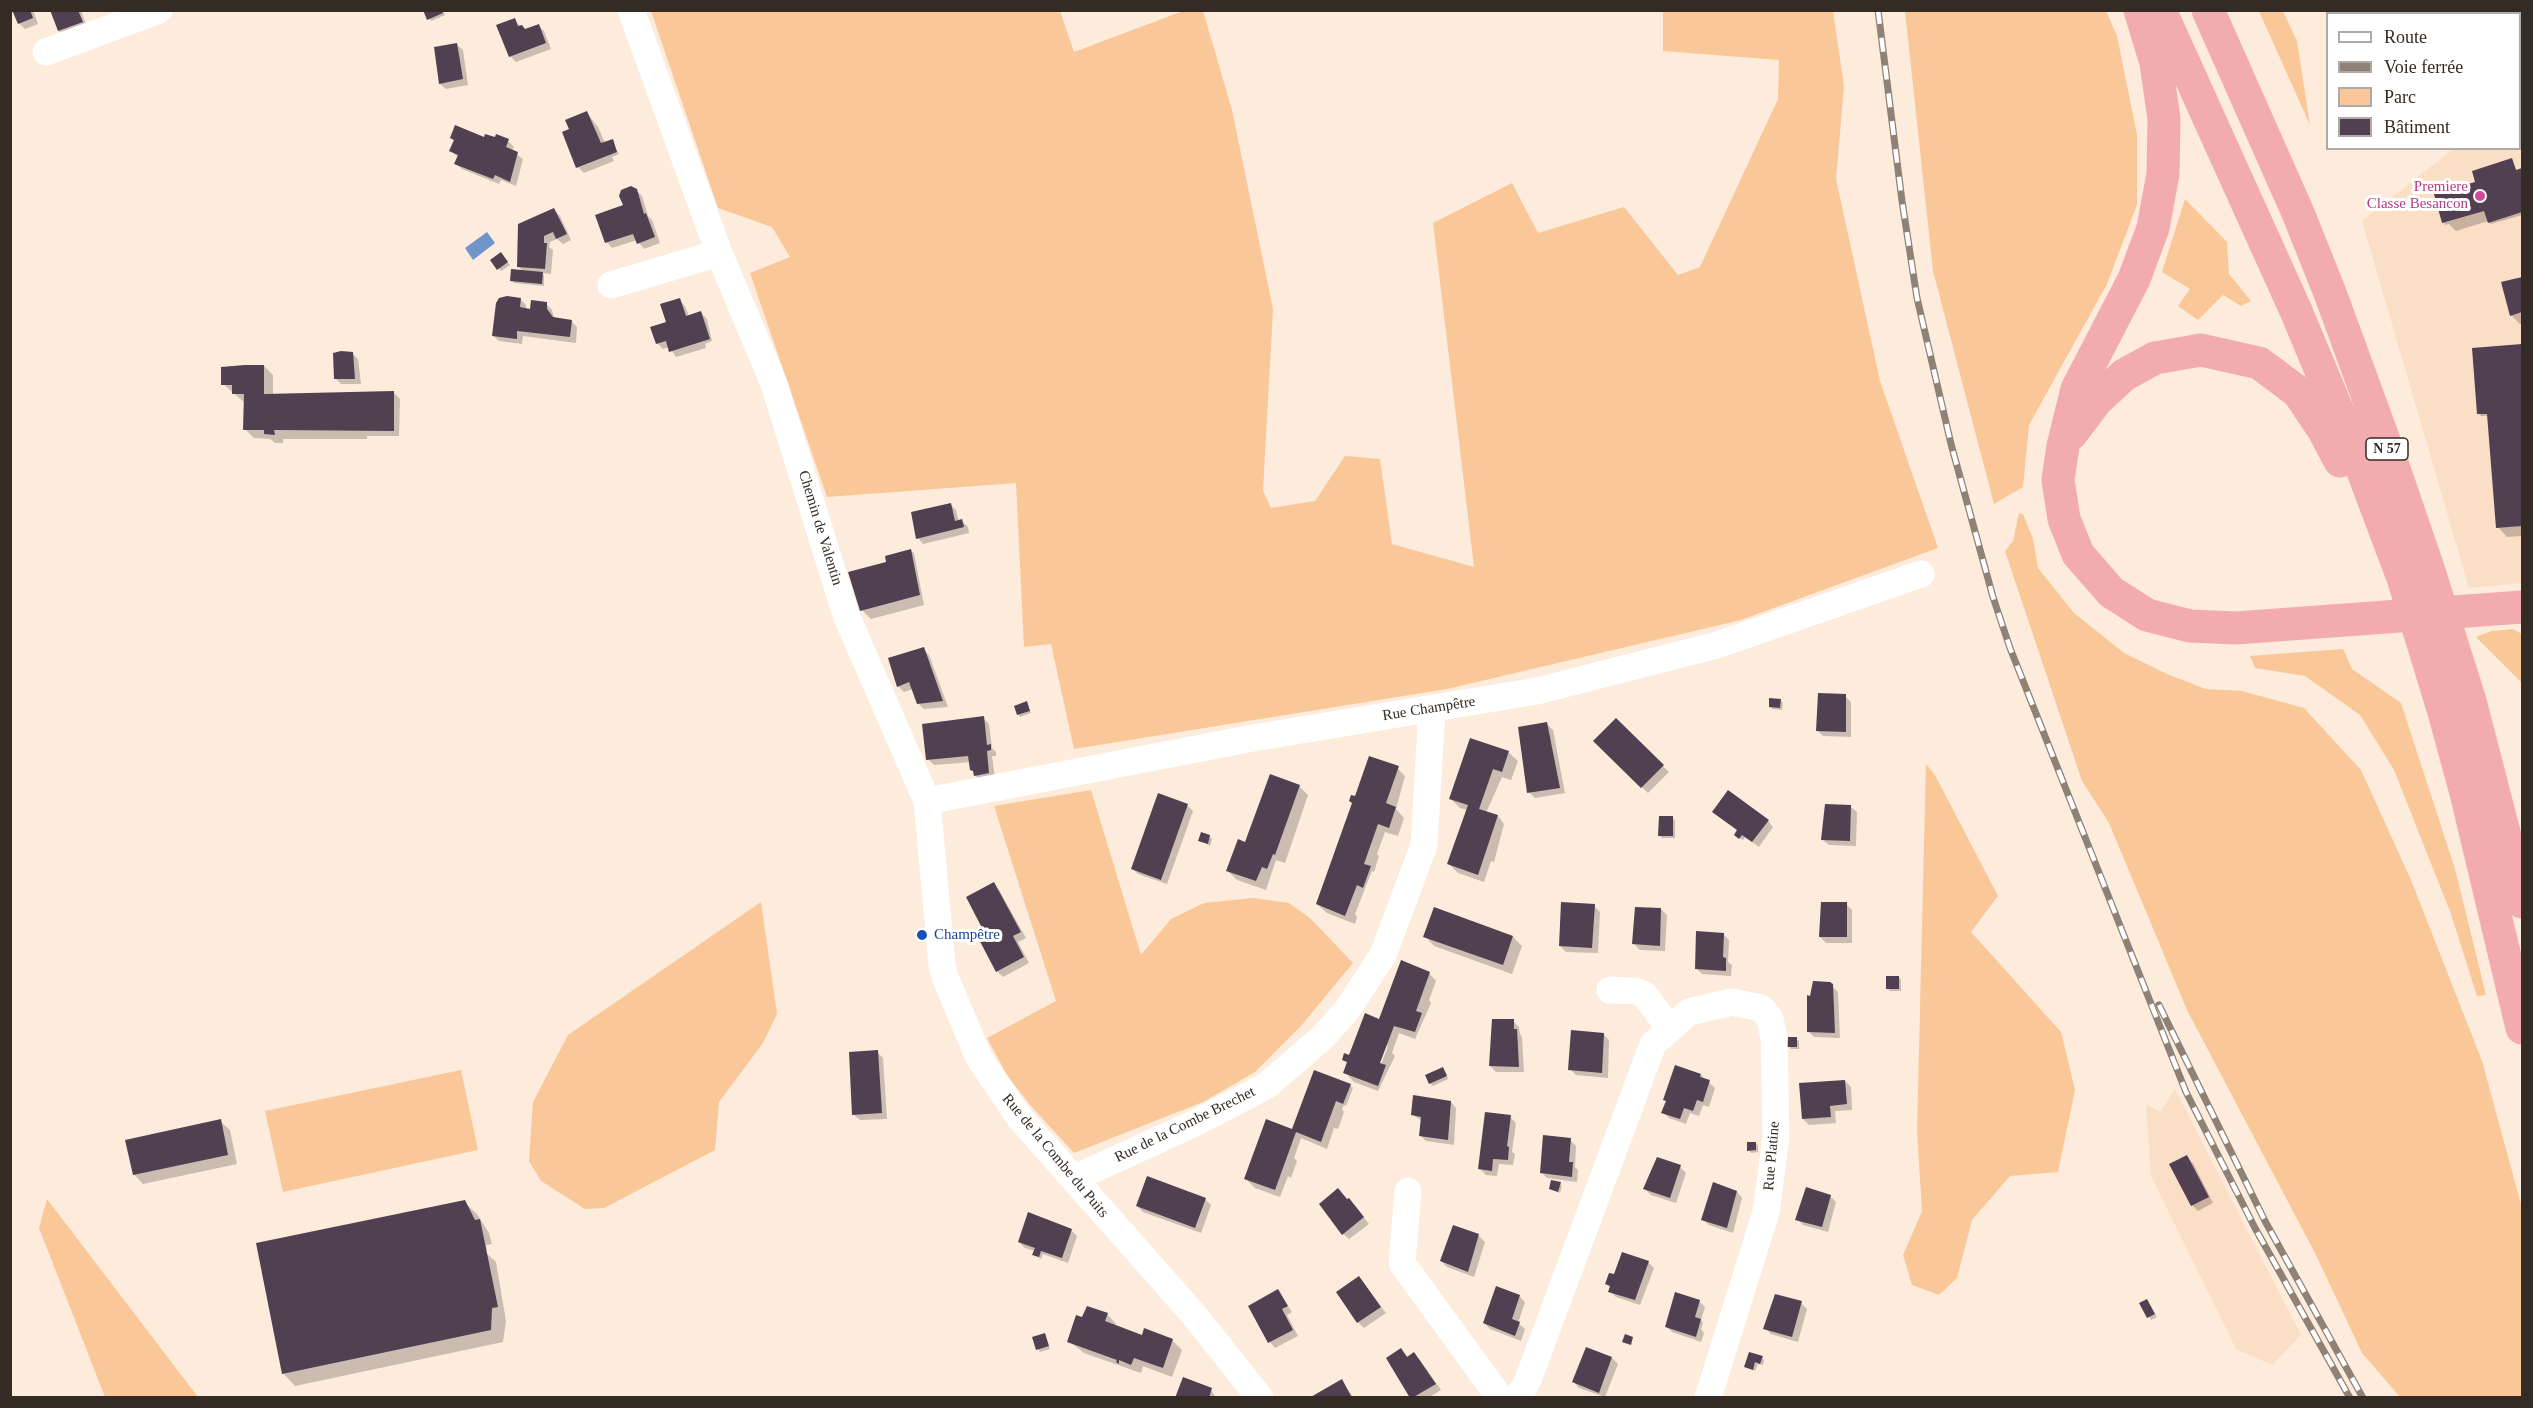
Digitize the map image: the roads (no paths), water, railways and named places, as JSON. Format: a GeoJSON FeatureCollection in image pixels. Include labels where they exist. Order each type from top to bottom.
{"type":"FeatureCollection","features":[{"type":"Feature","properties":{"kind":"highway"},"geometry":{"type":"LineString","coordinates":[[2140,10],[2156,63],[2164,119],[2163,174],[2153,228],[2134,279],[2077,389],[2063,446],[2058,480],[2064,519],[2078,554],[2111,592],[2147,615],[2190,626],[2236,628],[2523,607]]}},
{"type":"Feature","properties":{"kind":"highway","name":"N 57"},"geometry":{"type":"LineString","coordinates":[[2160,10],[2296,311],[2362,470],[2403,578],[2457,762],[2523,1028]]}},
{"type":"Feature","properties":{"kind":"highway","name":"N 57"},"geometry":{"type":"LineString","coordinates":[[2208,10],[2306,233],[2390,457],[2470,701],[2523,902]]}},
{"type":"Feature","properties":{"kind":"highway"},"geometry":{"type":"LineString","coordinates":[[2063,446],[2096,401],[2124,375],[2155,358],[2201,350],[2259,363],[2298,392],[2323,429],[2403,578]]}},
{"type":"Feature","properties":{"kind":"street"},"geometry":{"type":"LineString","coordinates":[[46,52],[159,10]]}},
{"type":"Feature","properties":{"kind":"street","name":"Chemin de Valentin"},"geometry":{"type":"LineString","coordinates":[[631,10],[719,253],[774,384],[846,615],[927,801]]}},
{"type":"Feature","properties":{"kind":"street"},"geometry":{"type":"LineString","coordinates":[[611,285],[719,253]]}},
{"type":"Feature","properties":{"kind":"street","name":"Rue Champêtre"},"geometry":{"type":"LineString","coordinates":[[927,801],[1252,738],[1537,691],[1717,645],[1921,574]]}},
{"type":"Feature","properties":{"kind":"street","name":"Rue de la Combe Brechet"},"geometry":{"type":"LineString","coordinates":[[1075,1181],[1086,1173],[1195,1123],[1266,1086],[1323,1037],[1347,1010],[1383,955],[1424,845],[1432,709]]}},
{"type":"Feature","properties":{"kind":"street","name":"Rue de la Combe du Puits"},"geometry":{"type":"LineString","coordinates":[[927,801],[945,976],[979,1058],[1019,1117],[1195,1316],[1260,1398]]}},
{"type":"Feature","properties":{"kind":"street"},"geometry":{"type":"LineString","coordinates":[[1610,990],[1636,991],[1645,994],[1670,1029]]}},
{"type":"Feature","properties":{"kind":"street","name":"Rue Platine"},"geometry":{"type":"LineString","coordinates":[[1518,1398],[1528,1380],[1653,1044],[1689,1012],[1732,1002],[1761,1008],[1770,1019],[1774,1038],[1776,1137],[1766,1212],[1708,1398]]}},
{"type":"Feature","properties":{"kind":"street"},"geometry":{"type":"LineString","coordinates":[[1408,1191],[1402,1263],[1500,1398]]}},
{"type":"Feature","properties":{"kind":"water"},"geometry":{"type":"Polygon","coordinates":[[[487,232],[495,243],[473,260],[465,248],[487,232]]]}},
{"type":"Feature","properties":{"kind":"railway"},"geometry":{"type":"LineString","coordinates":[[1878,10],[1902,201],[1917,298],[1951,444],[1993,597],[2010,648],[2186,1092],[2255,1228],[2350,1398]]}},
{"type":"Feature","properties":{"kind":"railway"},"geometry":{"type":"LineString","coordinates":[[2159,1005],[2265,1221],[2363,1398]]}},
{"type":"Feature","properties":{"kind":"place","name":"Premiere Classe Besancon"},"geometry":{"type":"Point","coordinates":[2480,196]}},
{"type":"Feature","properties":{"kind":"place","name":"Champêtre"},"geometry":{"type":"Point","coordinates":[922,935]}}]}
